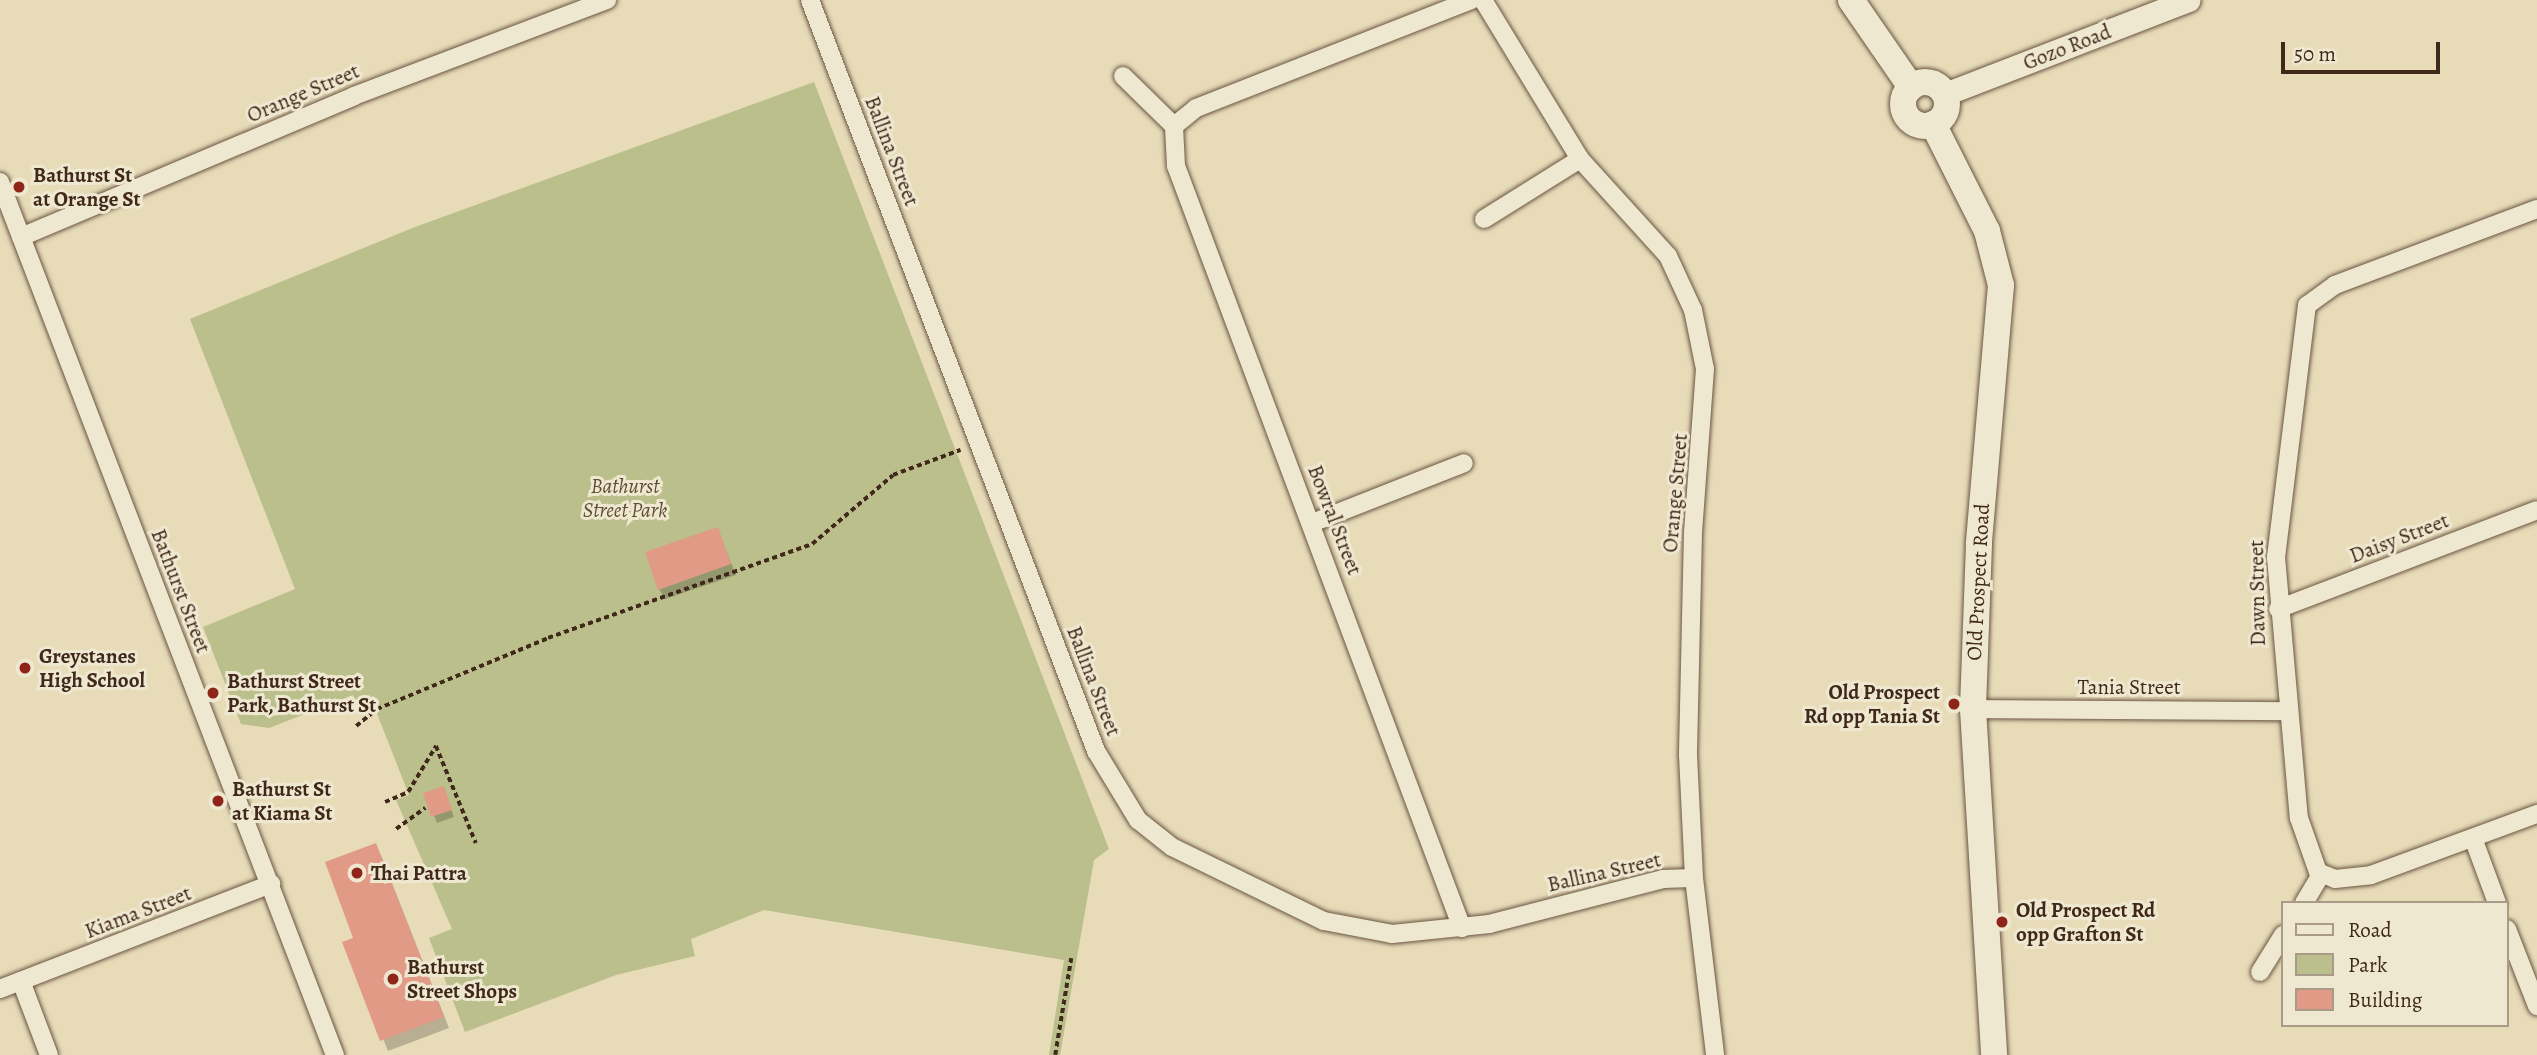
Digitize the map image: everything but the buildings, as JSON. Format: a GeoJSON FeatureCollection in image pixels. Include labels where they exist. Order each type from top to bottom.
{"type":"FeatureCollection","features":[{"type":"Feature","properties":{"kind":"main road"},"geometry":{"type":"LineString","coordinates":[[1852,0],[1911,87]]}},
{"type":"Feature","properties":{"kind":"main road"},"geometry":{"type":"LineString","coordinates":[[1929,82],[1945,93],[1945,112],[1933,124],[1917,124],[1907,114],[1904,99],[1911,87],[1929,82]]}},
{"type":"Feature","properties":{"kind":"main road","name":"Old Prospect Road"},"geometry":{"type":"LineString","coordinates":[[1933,124],[1987,231],[2001,285],[1979,544],[1973,709],[1994,1055]]}},
{"type":"Feature","properties":{"kind":"street","name":"Orange Street"},"geometry":{"type":"LineString","coordinates":[[21,237],[354,96],[607,0]]}},
{"type":"Feature","properties":{"kind":"street","name":"Ballina Street"},"geometry":{"type":"LineString","coordinates":[[810,0],[1096,751],[1138,820],[1172,847],[1324,921],[1391,934],[1462,928],[1693,878]]}},
{"type":"Feature","properties":{"kind":"street"},"geometry":{"type":"LineString","coordinates":[[1123,76],[1174,126],[1196,108],[1472,0]]}},
{"type":"Feature","properties":{"kind":"street","name":"Orange Street"},"geometry":{"type":"LineString","coordinates":[[1483,0],[1580,159],[1668,256],[1693,310],[1705,369],[1689,649],[1693,878],[1715,1055]]}},
{"type":"Feature","properties":{"kind":"street","name":"Gozo Road"},"geometry":{"type":"LineString","coordinates":[[1945,93],[2189,0]]}},
{"type":"Feature","properties":{"kind":"street","name":"Bowral Street"},"geometry":{"type":"LineString","coordinates":[[1174,126],[1176,166],[1462,928]]}},
{"type":"Feature","properties":{"kind":"street"},"geometry":{"type":"LineString","coordinates":[[1484,219],[1580,159]]}},
{"type":"Feature","properties":{"kind":"street","name":"Bathurst Street"},"geometry":{"type":"LineString","coordinates":[[0,182],[335,1055]]}},
{"type":"Feature","properties":{"kind":"street","name":"Dawn Street"},"geometry":{"type":"LineString","coordinates":[[2321,875],[2301,834],[2285,711],[2276,557],[2300,299],[2537,209]]}},
{"type":"Feature","properties":{"kind":"street"},"geometry":{"type":"LineString","coordinates":[[1312,523],[1464,463]]}},
{"type":"Feature","properties":{"kind":"street","name":"Daisy Street"},"geometry":{"type":"LineString","coordinates":[[2278,609],[2537,510]]}},
{"type":"Feature","properties":{"kind":"street","name":"Tania Street"},"geometry":{"type":"LineString","coordinates":[[1973,709],[2285,711]]}},
{"type":"Feature","properties":{"kind":"street"},"geometry":{"type":"LineString","coordinates":[[2305,901],[2321,875],[2358,878],[2537,814]]}},
{"type":"Feature","properties":{"kind":"street"},"geometry":{"type":"LineString","coordinates":[[2473,838],[2496,901]]}},
{"type":"Feature","properties":{"kind":"street","name":"Kiama Street"},"geometry":{"type":"LineString","coordinates":[[0,989],[271,884]]}},
{"type":"Feature","properties":{"kind":"street"},"geometry":{"type":"LineString","coordinates":[[2509,934],[2537,1006]]}},
{"type":"Feature","properties":{"kind":"street"},"geometry":{"type":"LineString","coordinates":[[2260,972],[2282,937]]}},
{"type":"Feature","properties":{"kind":"street"},"geometry":{"type":"LineString","coordinates":[[21,981],[49,1055]]}},
{"type":"Feature","properties":{"kind":"path"},"geometry":{"type":"LineString","coordinates":[[356,726],[377,709],[548,638],[812,544],[893,475],[979,443]]}},
{"type":"Feature","properties":{"kind":"path"},"geometry":{"type":"LineString","coordinates":[[385,802],[408,792],[436,746],[476,844]]}},
{"type":"Feature","properties":{"kind":"path"},"geometry":{"type":"LineString","coordinates":[[396,829],[425,807]]}},
{"type":"Feature","properties":{"kind":"path"},"geometry":{"type":"LineString","coordinates":[[1055,1055],[1071,958]]}},
{"type":"Feature","properties":{"kind":"green space","name":"Bathurst Street Park"},"geometry":{"type":"Polygon","coordinates":[[[814,82],[1109,849],[1094,860],[1060,1055],[1049,1055],[1064,960],[764,910],[691,939],[695,956],[616,975],[465,1032],[429,938],[452,929],[396,800],[409,795],[374,706],[360,711],[353,695],[269,728],[241,724],[203,627],[295,589],[190,319],[415,227],[814,82]]]}},
{"type":"Feature","properties":{"kind":"place","name":"Bathurst St at Orange St"},"geometry":{"type":"Point","coordinates":[19,187]}},
{"type":"Feature","properties":{"kind":"place","name":"Greystanes High School"},"geometry":{"type":"Point","coordinates":[25,668]}},
{"type":"Feature","properties":{"kind":"place","name":"Bathurst Street Park, Bathurst St"},"geometry":{"type":"Point","coordinates":[213,693]}},
{"type":"Feature","properties":{"kind":"place","name":"Old Prospect Rd opp Tania St"},"geometry":{"type":"Point","coordinates":[1954,704]}},
{"type":"Feature","properties":{"kind":"place","name":"Bathurst St at Kiama St"},"geometry":{"type":"Point","coordinates":[218,801]}},
{"type":"Feature","properties":{"kind":"place","name":"Thai Pattra"},"geometry":{"type":"Point","coordinates":[357,873]}},
{"type":"Feature","properties":{"kind":"place","name":"Old Prospect Rd opp Grafton St"},"geometry":{"type":"Point","coordinates":[2002,922]}},
{"type":"Feature","properties":{"kind":"place","name":"Bathurst Street Shops"},"geometry":{"type":"Point","coordinates":[393,979]}}]}
